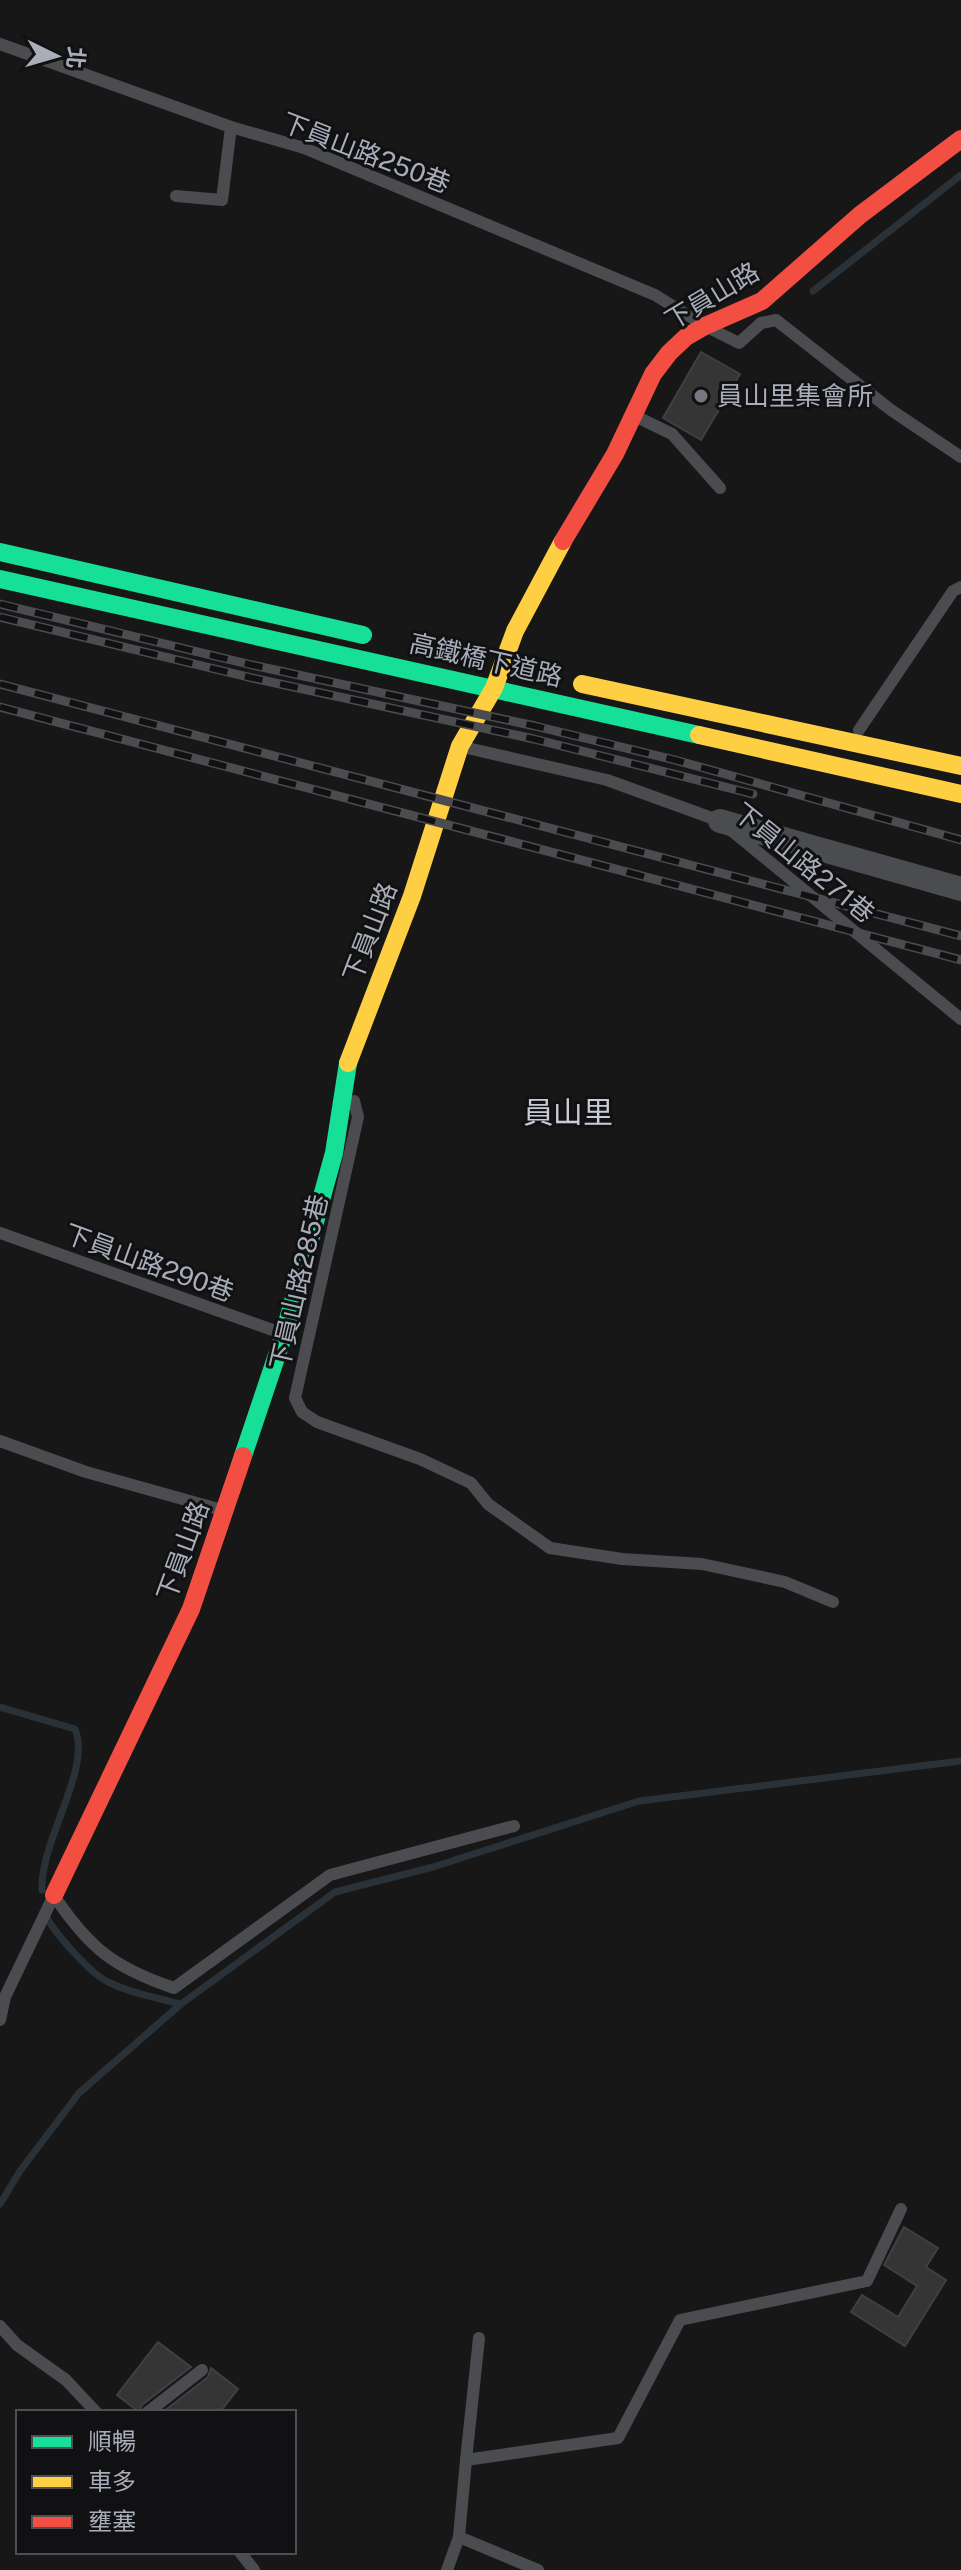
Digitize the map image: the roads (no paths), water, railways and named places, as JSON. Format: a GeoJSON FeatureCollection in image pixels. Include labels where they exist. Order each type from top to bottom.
{"type":"FeatureCollection","features":[{"type":"Feature","properties":{"kind":"street","name":"下員山路"},"geometry":{"type":"LineString","coordinates":[[54,1895],[191,1609],[284,1334],[334,1153],[347,1065],[412,896],[460,746],[494,688],[515,631],[635,416],[653,374],[686,337],[762,301],[860,215],[961,139]]}},
{"type":"Feature","properties":{"kind":"street","name":"高鐵橋下道路"},"geometry":{"type":"LineString","coordinates":[[0,552],[380,639]]}},
{"type":"Feature","properties":{"kind":"street","name":"高鐵橋下道路"},"geometry":{"type":"LineString","coordinates":[[0,579],[961,794]]}},
{"type":"Feature","properties":{"kind":"street","name":"高鐵橋下道路"},"geometry":{"type":"LineString","coordinates":[[562,680],[961,766]]}},
{"type":"Feature","properties":{"kind":"street"},"geometry":{"type":"LineString","coordinates":[[720,821],[961,889]]}},
{"type":"Feature","properties":{"kind":"lane","name":"下員山路250巷"},"geometry":{"type":"LineString","coordinates":[[0,44],[231,127],[304,148],[655,295],[739,343],[761,323],[776,320],[891,410],[961,457]]}},
{"type":"Feature","properties":{"kind":"lane"},"geometry":{"type":"LineString","coordinates":[[176,196],[222,200],[231,127]]}},
{"type":"Feature","properties":{"kind":"lane"},"geometry":{"type":"LineString","coordinates":[[635,416],[672,434],[720,488]]}},
{"type":"Feature","properties":{"kind":"lane"},"geometry":{"type":"LineString","coordinates":[[859,730],[953,591],[961,587]]}},
{"type":"Feature","properties":{"kind":"lane","name":"下員山路271巷"},"geometry":{"type":"LineString","coordinates":[[460,746],[607,780],[720,821],[961,1019]]}},
{"type":"Feature","properties":{"kind":"lane","name":"下員山路285巷"},"geometry":{"type":"LineString","coordinates":[[347,1065],[358,1117],[295,1398],[302,1412],[317,1422],[420,1459],[471,1483],[488,1504],[550,1548],[622,1559],[702,1564],[785,1582],[833,1602]]}},
{"type":"Feature","properties":{"kind":"lane","name":"下員山路290巷"},"geometry":{"type":"LineString","coordinates":[[0,1233],[284,1334]]}},
{"type":"Feature","properties":{"kind":"lane"},"geometry":{"type":"LineString","coordinates":[[0,1441],[86,1472],[225,1511]]}},
{"type":"Feature","properties":{"kind":"lane"},"geometry":{"type":"LineString","coordinates":[[54,1895],[75,1927],[101,1954],[142,1977],[174,1988],[330,1875],[514,1826]]}},
{"type":"Feature","properties":{"kind":"lane"},"geometry":{"type":"LineString","coordinates":[[0,2020],[5,1997],[54,1895]]}},
{"type":"Feature","properties":{"kind":"lane"},"geometry":{"type":"LineString","coordinates":[[466,2460],[618,2438],[680,2320],[867,2281],[901,2209]]}},
{"type":"Feature","properties":{"kind":"lane"},"geometry":{"type":"LineString","coordinates":[[0,2326],[17,2345],[66,2380],[94,2410]]}},
{"type":"Feature","properties":{"kind":"lane"},"geometry":{"type":"LineString","coordinates":[[447,2570],[459,2537],[479,2338]]}},
{"type":"Feature","properties":{"kind":"lane"},"geometry":{"type":"LineString","coordinates":[[151,2410],[202,2370]]}},
{"type":"Feature","properties":{"kind":"lane"},"geometry":{"type":"LineString","coordinates":[[459,2537],[538,2570]]}},
{"type":"Feature","properties":{"kind":"lane"},"geometry":{"type":"LineString","coordinates":[[242,2554],[254,2570]]}},
{"type":"Feature","properties":{"kind":"waterway"},"geometry":{"type":"LineString","coordinates":[[813,291],[961,175]]}},
{"type":"Feature","properties":{"kind":"waterway"},"geometry":{"type":"LineString","coordinates":[[0,1707],[75,1729],[77,1764],[49,1850],[42,1890]]}},
{"type":"Feature","properties":{"kind":"waterway"},"geometry":{"type":"LineString","coordinates":[[0,2204],[20,2171],[79,2093],[181,2004],[335,1892],[433,1867],[639,1801],[961,1761]]}},
{"type":"Feature","properties":{"kind":"waterway"},"geometry":{"type":"LineString","coordinates":[[45,1914],[64,1941],[101,1978],[135,1992],[181,2004]]}},
{"type":"Feature","properties":{"kind":"railway"},"geometry":{"type":"LineString","coordinates":[[0,604],[252,665],[535,726],[675,760],[961,840]]}},
{"type":"Feature","properties":{"kind":"railway"},"geometry":{"type":"LineString","coordinates":[[0,617],[248,677],[534,739],[753,794]]}},
{"type":"Feature","properties":{"kind":"railway"},"geometry":{"type":"LineString","coordinates":[[0,684],[961,936]]}},
{"type":"Feature","properties":{"kind":"railway"},"geometry":{"type":"LineString","coordinates":[[0,707],[961,960]]}},
{"type":"Feature","properties":{"kind":"place","name":"員山里集會所"},"geometry":{"type":"Point","coordinates":[701,396]}},
{"type":"Feature","properties":{"kind":"district","name":"員山里"},"geometry":{"type":"Point","coordinates":[568,1113]}}]}
